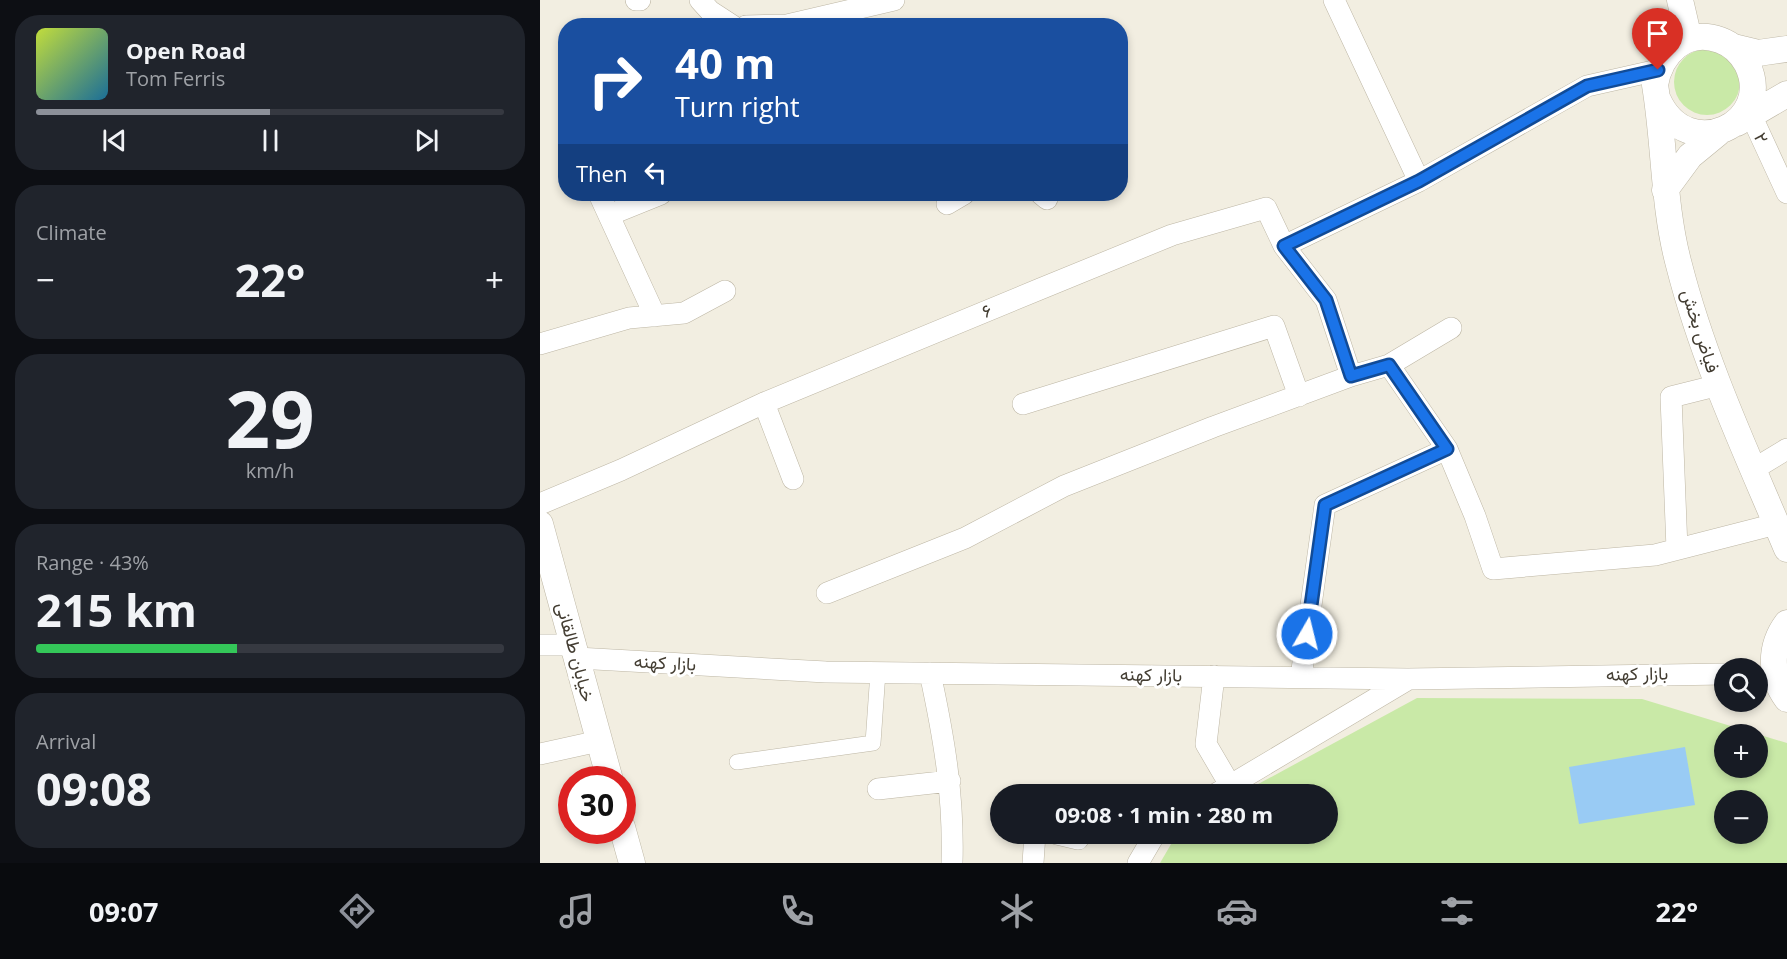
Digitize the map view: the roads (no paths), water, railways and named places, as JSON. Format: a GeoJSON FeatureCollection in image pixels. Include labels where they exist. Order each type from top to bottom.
{"type":"FeatureCollection","features":[{"type":"Feature","properties":{"kind":"street"},"geometry":{"type":"LineString","coordinates":[[700,0],[721,18]]}},
{"type":"Feature","properties":{"kind":"street"},"geometry":{"type":"LineString","coordinates":[[823,18],[894,0]]}},
{"type":"Feature","properties":{"kind":"street"},"geometry":{"type":"LineString","coordinates":[[1334,0],[1419,181]]}},
{"type":"Feature","properties":{"kind":"street"},"geometry":{"type":"LineString","coordinates":[[1680,0],[1689,39]]}},
{"type":"Feature","properties":{"kind":"street"},"geometry":{"type":"LineString","coordinates":[[1787,49],[1758,53],[1705,37],[1689,39],[1676,46],[1665,57],[1658,70],[1655,85],[1664,114],[1681,129],[1703,135],[1787,94]]}},
{"type":"Feature","properties":{"kind":"street"},"geometry":{"type":"LineString","coordinates":[[1665,190],[1690,156],[1737,120],[1752,86],[1750,71],[1744,58],[1733,47]]}},
{"type":"Feature","properties":{"kind":"street"},"geometry":{"type":"LineString","coordinates":[[1284,246],[1419,181],[1587,86],[1658,70]]}},
{"type":"Feature","properties":{"kind":"street","name":"فیاض بخش"},"geometry":{"type":"LineString","coordinates":[[1658,100],[1665,190],[1679,264],[1719,385],[1787,549]]}},
{"type":"Feature","properties":{"kind":"street","name":"۲"},"geometry":{"type":"LineString","coordinates":[[1737,120],[1787,193]]}},
{"type":"Feature","properties":{"kind":"street"},"geometry":{"type":"LineString","coordinates":[[602,201],[655,316]]}},
{"type":"Feature","properties":{"kind":"street"},"geometry":{"type":"LineString","coordinates":[[609,215],[644,201]]}},
{"type":"Feature","properties":{"kind":"street","name":"۶"},"geometry":{"type":"LineString","coordinates":[[540,504],[621,470],[764,404],[1172,235],[1266,208],[1284,246],[1326,300],[1351,376]]}},
{"type":"Feature","properties":{"kind":"street"},"geometry":{"type":"LineString","coordinates":[[540,344],[629,318],[684,313],[725,291]]}},
{"type":"Feature","properties":{"kind":"street"},"geometry":{"type":"LineString","coordinates":[[1023,404],[1274,326],[1299,396]]}},
{"type":"Feature","properties":{"kind":"street"},"geometry":{"type":"LineString","coordinates":[[827,592],[965,538],[1064,486],[1351,376],[1389,365],[1451,328]]}},
{"type":"Feature","properties":{"kind":"street"},"geometry":{"type":"LineString","coordinates":[[1389,365],[1447,449],[1475,516],[1493,569],[1655,555],[1776,524]]}},
{"type":"Feature","properties":{"kind":"street"},"geometry":{"type":"LineString","coordinates":[[1677,549],[1671,397],[1719,385]]}},
{"type":"Feature","properties":{"kind":"street"},"geometry":{"type":"LineString","coordinates":[[764,404],[793,479]]}},
{"type":"Feature","properties":{"kind":"street"},"geometry":{"type":"LineString","coordinates":[[1301,677],[1325,505],[1447,449]]}},
{"type":"Feature","properties":{"kind":"street"},"geometry":{"type":"LineString","coordinates":[[1754,469],[1787,449]]}},
{"type":"Feature","properties":{"kind":"street","name":"خیابان طالقانی"},"geometry":{"type":"LineString","coordinates":[[540,524],[606,766]]}},
{"type":"Feature","properties":{"kind":"street"},"geometry":{"type":"LineString","coordinates":[[1768,669],[1777,640],[1787,623]]}},
{"type":"Feature","properties":{"kind":"street","name":"بازار کهنه"},"geometry":{"type":"LineString","coordinates":[[540,645],[575,652],[826,672],[1408,679],[1714,674]]}},
{"type":"Feature","properties":{"kind":"street"},"geometry":{"type":"LineString","coordinates":[[737,762],[873,743],[878,672]]}},
{"type":"Feature","properties":{"kind":"street"},"geometry":{"type":"LineString","coordinates":[[930,673],[946,748],[950,781],[953,812],[952,863]]}},
{"type":"Feature","properties":{"kind":"street"},"geometry":{"type":"LineString","coordinates":[[1214,676],[1206,744],[1220,784]]}},
{"type":"Feature","properties":{"kind":"street"},"geometry":{"type":"LineString","coordinates":[[1768,676],[1787,699]]}},
{"type":"Feature","properties":{"kind":"street"},"geometry":{"type":"LineString","coordinates":[[1232,784],[1408,679]]}},
{"type":"Feature","properties":{"kind":"street"},"geometry":{"type":"LineString","coordinates":[[540,754],[599,741]]}},
{"type":"Feature","properties":{"kind":"street"},"geometry":{"type":"LineString","coordinates":[[879,789],[950,781]]}},
{"type":"Feature","properties":{"kind":"street"},"geometry":{"type":"LineString","coordinates":[[627,844],[632,863]]}},
{"type":"Feature","properties":{"kind":"street"},"geometry":{"type":"LineString","coordinates":[[1033,863],[1034,844]]}},
{"type":"Feature","properties":{"kind":"street"},"geometry":{"type":"LineString","coordinates":[[1138,863],[1149,844]]}},
{"type":"Feature","properties":{"kind":"water"},"geometry":{"type":"Polygon","coordinates":[[[1685,747],[1695,805],[1579,824],[1569,767],[1685,747]]]}}]}
